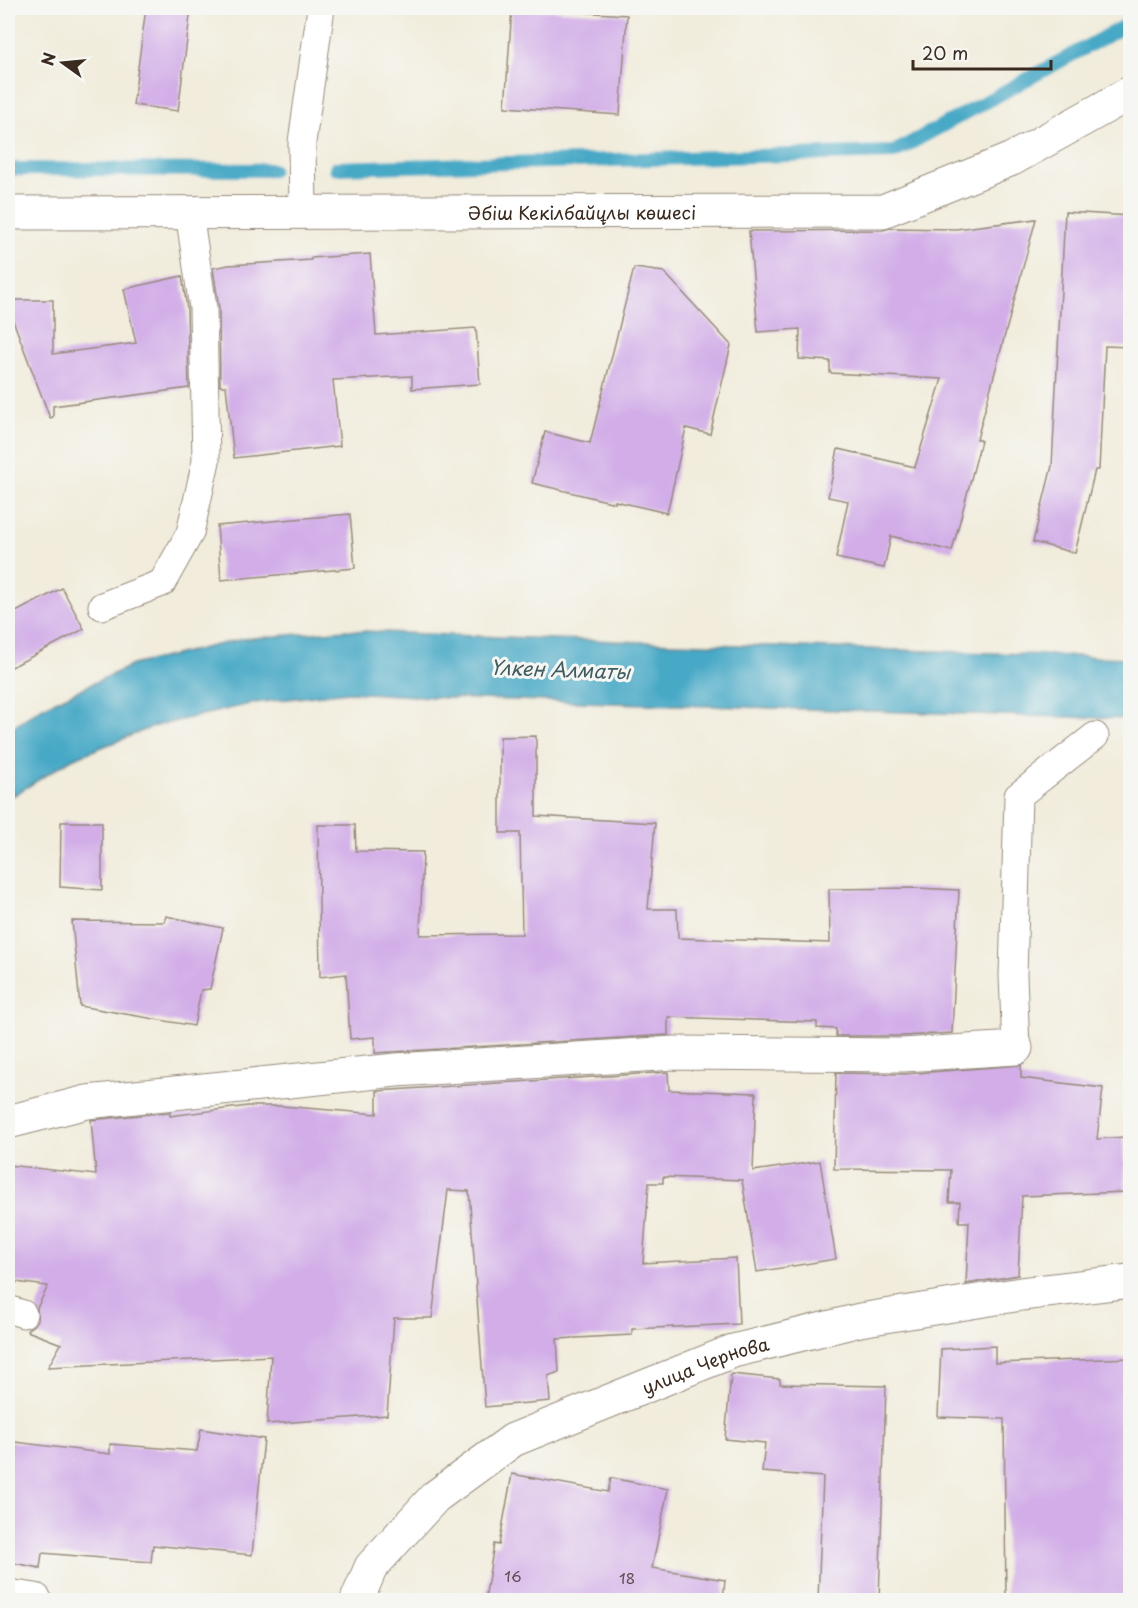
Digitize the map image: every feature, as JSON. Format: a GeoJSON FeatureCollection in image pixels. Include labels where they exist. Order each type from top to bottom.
{"type":"FeatureCollection","features":[{"type":"Feature","properties":{"kind":"street","name":"Әбіш Кекілбайұлы көшесі"},"geometry":{"type":"LineString","coordinates":[[8,213],[884,211],[1012,159],[1131,93]]}},
{"type":"Feature","properties":{"kind":"street"},"geometry":{"type":"LineString","coordinates":[[8,1122],[87,1102],[396,1070],[675,1053],[903,1055],[1016,1048]]}},
{"type":"Feature","properties":{"kind":"street","name":"улица Чернова"},"geometry":{"type":"LineString","coordinates":[[357,1600],[371,1567],[435,1497],[513,1440],[733,1351],[860,1320],[1021,1294],[1131,1281]]}},
{"type":"Feature","properties":{"kind":"street"},"geometry":{"type":"LineString","coordinates":[[8,1596],[35,1600]]}},
{"type":"Feature","properties":{"kind":"lane"},"geometry":{"type":"LineString","coordinates":[[303,212],[302,142],[321,8]]}},
{"type":"Feature","properties":{"kind":"lane"},"geometry":{"type":"LineString","coordinates":[[102,606],[162,583],[190,533],[206,460],[204,308],[189,212]]}},
{"type":"Feature","properties":{"kind":"lane"},"geometry":{"type":"LineString","coordinates":[[1016,1048],[1013,976],[1018,796],[1095,736]]}},
{"type":"Feature","properties":{"kind":"water","name":"Үлкен Алматы"},"geometry":{"type":"Polygon","coordinates":[[[346,630],[542,639],[1130,658],[1130,719],[448,698],[348,692],[254,703],[155,726],[72,759],[8,799],[8,730],[43,707],[132,665],[242,639],[346,630]]]}},
{"type":"Feature","properties":{"kind":"building"},"geometry":{"type":"Polygon","coordinates":[[[146,8],[191,8],[178,111],[133,105],[146,8]]]}},
{"type":"Feature","properties":{"kind":"building"},"geometry":{"type":"Polygon","coordinates":[[[512,8],[627,15],[620,115],[505,107],[512,8]]]}},
{"type":"Feature","properties":{"kind":"building"},"geometry":{"type":"Polygon","coordinates":[[[1065,212],[1131,216],[1131,347],[1105,346],[1099,470],[1095,470],[1075,553],[1033,542],[1052,466],[1065,212]]]}},
{"type":"Feature","properties":{"kind":"building"},"geometry":{"type":"Polygon","coordinates":[[[1036,219],[977,439],[981,441],[952,551],[891,536],[884,568],[836,558],[848,501],[828,497],[838,449],[915,467],[942,379],[830,373],[830,361],[799,359],[800,329],[758,332],[749,231],[956,229],[1036,219]]]}},
{"type":"Feature","properties":{"kind":"building"},"geometry":{"type":"Polygon","coordinates":[[[370,254],[376,335],[476,328],[480,384],[412,389],[412,376],[333,380],[340,446],[234,458],[226,386],[220,386],[219,308],[213,268],[370,254]]]}},
{"type":"Feature","properties":{"kind":"building"},"geometry":{"type":"Polygon","coordinates":[[[634,268],[664,272],[731,345],[710,434],[686,428],[667,513],[532,483],[545,432],[590,443],[634,268]]]}},
{"type":"Feature","properties":{"kind":"building"},"geometry":{"type":"Polygon","coordinates":[[[182,276],[187,309],[189,388],[53,406],[53,417],[50,418],[8,307],[8,300],[53,300],[53,354],[136,343],[124,289],[182,276]]]}},
{"type":"Feature","properties":{"kind":"building"},"geometry":{"type":"Polygon","coordinates":[[[350,514],[355,568],[221,580],[217,526],[350,514]]]}},
{"type":"Feature","properties":{"kind":"building"},"geometry":{"type":"Polygon","coordinates":[[[62,588],[84,629],[8,669],[8,616],[62,588]]]}},
{"type":"Feature","properties":{"kind":"building"},"geometry":{"type":"Polygon","coordinates":[[[536,736],[536,816],[655,823],[648,909],[677,909],[678,938],[830,943],[829,889],[959,890],[952,1033],[836,1036],[836,1029],[817,1028],[817,1022],[668,1017],[668,1035],[375,1053],[375,1037],[350,1039],[346,974],[320,977],[318,825],[355,825],[356,851],[423,852],[420,935],[522,934],[520,833],[500,833],[500,737],[536,736]]]}},
{"type":"Feature","properties":{"kind":"building"},"geometry":{"type":"Polygon","coordinates":[[[61,822],[102,822],[102,890],[60,887],[61,822]]]}},
{"type":"Feature","properties":{"kind":"building"},"geometry":{"type":"Polygon","coordinates":[[[166,916],[223,928],[210,989],[201,990],[194,1026],[80,1006],[72,921],[164,922],[166,916]]]}},
{"type":"Feature","properties":{"kind":"building"},"geometry":{"type":"Polygon","coordinates":[[[1021,1065],[1021,1078],[1103,1088],[1097,1139],[1124,1137],[1126,1192],[1022,1196],[1018,1275],[966,1284],[969,1222],[959,1222],[960,1202],[949,1202],[951,1170],[834,1169],[836,1073],[904,1074],[1021,1065]]]}},
{"type":"Feature","properties":{"kind":"building"},"geometry":{"type":"Polygon","coordinates":[[[668,1072],[669,1090],[756,1093],[753,1171],[820,1161],[836,1259],[757,1272],[742,1180],[663,1177],[663,1183],[649,1183],[643,1263],[736,1258],[739,1324],[632,1329],[632,1335],[557,1339],[559,1372],[548,1376],[550,1401],[485,1407],[469,1191],[448,1190],[432,1318],[394,1318],[387,1415],[267,1424],[271,1356],[48,1367],[61,1344],[27,1331],[38,1320],[37,1308],[48,1286],[8,1281],[8,1165],[96,1175],[91,1120],[170,1112],[170,1116],[248,1106],[282,1106],[377,1114],[377,1091],[668,1072]]]}},
{"type":"Feature","properties":{"kind":"building"},"geometry":{"type":"Polygon","coordinates":[[[995,1346],[995,1363],[1131,1358],[1131,1600],[1006,1600],[1004,1419],[938,1417],[941,1349],[995,1346]]]}},
{"type":"Feature","properties":{"kind":"building"},"geometry":{"type":"Polygon","coordinates":[[[731,1374],[780,1379],[780,1384],[886,1386],[879,1600],[818,1600],[823,1477],[762,1472],[765,1443],[725,1439],[731,1374]]]}},
{"type":"Feature","properties":{"kind":"building"},"geometry":{"type":"Polygon","coordinates":[[[201,1429],[264,1439],[252,1555],[153,1545],[151,1562],[42,1553],[40,1568],[8,1562],[8,1441],[110,1454],[110,1444],[197,1451],[201,1429]]]}},
{"type":"Feature","properties":{"kind":"building"},"geometry":{"type":"Polygon","coordinates":[[[512,1474],[608,1492],[611,1478],[668,1489],[652,1568],[725,1580],[723,1600],[485,1600],[494,1544],[499,1545],[512,1474]]]}},
{"type":"Feature","properties":{"kind":"waterway"},"geometry":{"type":"LineString","coordinates":[[336,168],[894,152],[1130,23]]}},
{"type":"Feature","properties":{"kind":"waterway"},"geometry":{"type":"LineString","coordinates":[[8,169],[272,170]]}}]}
